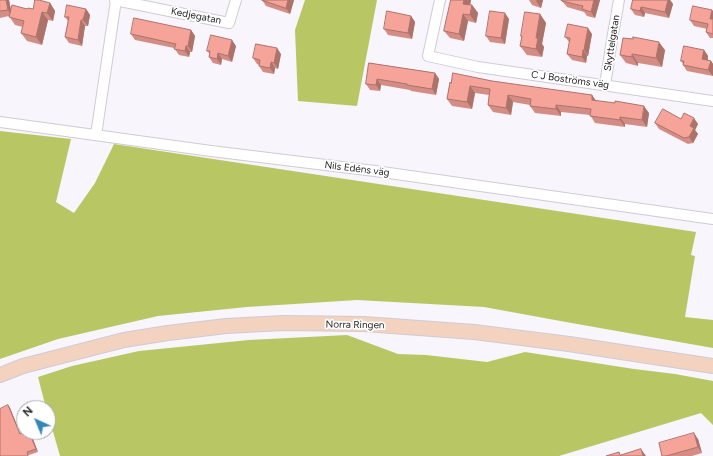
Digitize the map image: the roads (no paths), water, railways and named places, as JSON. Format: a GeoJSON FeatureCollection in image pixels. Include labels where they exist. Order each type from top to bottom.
{"type":"FeatureCollection","features":[{"type":"Feature","properties":{"kind":"main road","name":"Norra Ringen"},"geometry":{"type":"LineString","coordinates":[[0,375],[23,366],[124,340],[226,326],[283,323],[364,324],[474,332],[569,344],[713,366]]}},
{"type":"Feature","properties":{"kind":"street","name":"Kedjegatan"},"geometry":{"type":"LineString","coordinates":[[96,135],[116,0],[229,23],[236,0]]}},
{"type":"Feature","properties":{"kind":"street","name":"C J Boströms väg"},"geometry":{"type":"LineString","coordinates":[[440,0],[428,56],[478,67],[713,101]]}},
{"type":"Feature","properties":{"kind":"street","name":"Skyttelgatan"},"geometry":{"type":"LineString","coordinates":[[605,86],[619,0]]}},
{"type":"Feature","properties":{"kind":"street","name":"Nils Edéns väg"},"geometry":{"type":"LineString","coordinates":[[0,122],[211,151],[375,171],[713,219]]}}]}
